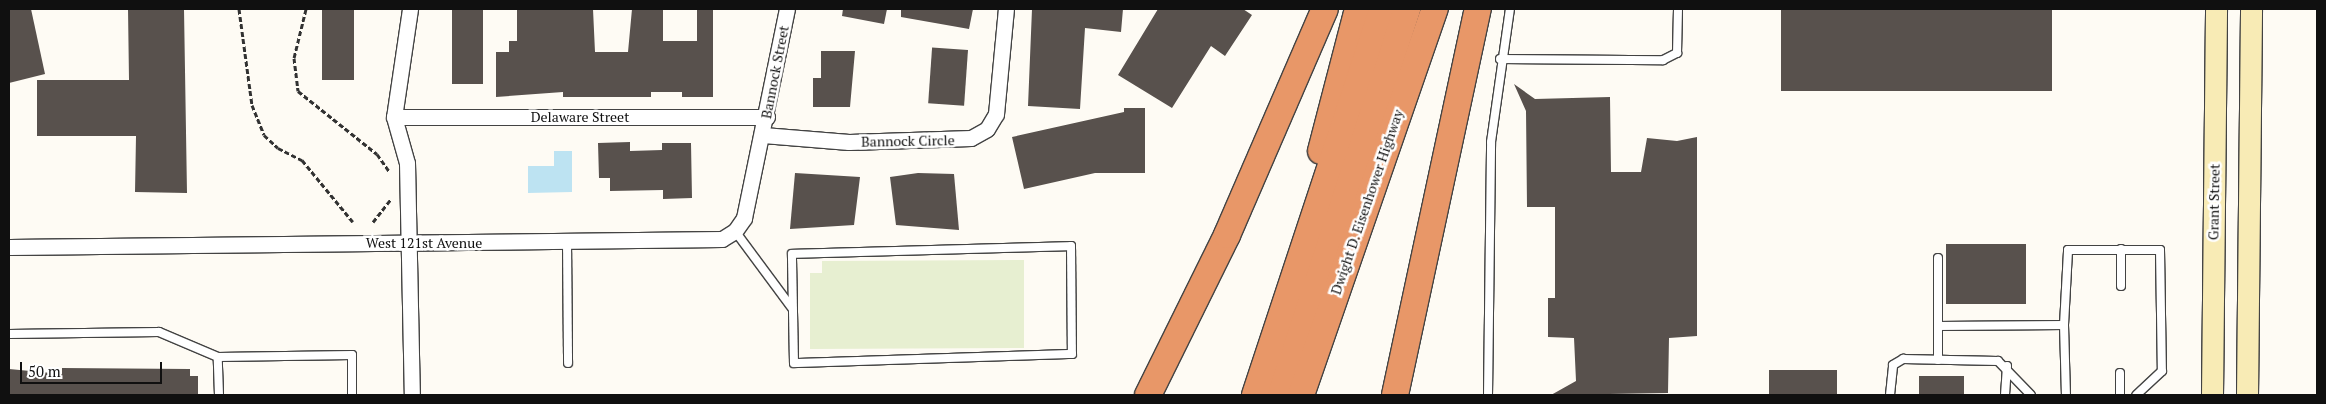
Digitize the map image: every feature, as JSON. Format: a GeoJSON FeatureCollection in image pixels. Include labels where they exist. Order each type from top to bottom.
{"type":"FeatureCollection","features":[{"type":"Feature","properties":{"kind":"highway"},"geometry":{"type":"LineString","coordinates":[[1148,395],[1228,235],[1325,9]]}},
{"type":"Feature","properties":{"kind":"highway"},"geometry":{"type":"LineString","coordinates":[[1239,395],[1314,178],[1358,9]]}},
{"type":"Feature","properties":{"kind":"highway"},"geometry":{"type":"LineString","coordinates":[[1255,395],[1383,9]]}},
{"type":"Feature","properties":{"kind":"highway"},"geometry":{"type":"LineString","coordinates":[[1281,395],[1407,9]]}},
{"type":"Feature","properties":{"kind":"highway","name":"Dwight D. Eisenhower Highway"},"geometry":{"type":"LineString","coordinates":[[1301,395],[1435,9]]}},
{"type":"Feature","properties":{"kind":"highway"},"geometry":{"type":"LineString","coordinates":[[1395,395],[1478,9]]}},
{"type":"Feature","properties":{"kind":"street"},"geometry":{"type":"LineString","coordinates":[[410,9],[394,117],[407,163],[411,243],[412,395]]}},
{"type":"Feature","properties":{"kind":"street","name":"Bannock Street"},"geometry":{"type":"LineString","coordinates":[[763,135],[787,9]]}},
{"type":"Feature","properties":{"kind":"street","name":"Bannock Circle"},"geometry":{"type":"LineString","coordinates":[[763,135],[849,142],[971,138],[987,129],[996,114],[1006,9]]}},
{"type":"Feature","properties":{"kind":"street","name":"Grant Street"},"geometry":{"type":"LineString","coordinates":[[2212,395],[2216,9]]}},
{"type":"Feature","properties":{"kind":"street"},"geometry":{"type":"LineString","coordinates":[[2247,395],[2251,9]]}},
{"type":"Feature","properties":{"kind":"street","name":"Delaware Street"},"geometry":{"type":"LineString","coordinates":[[394,117],[767,117]]}},
{"type":"Feature","properties":{"kind":"street"},"geometry":{"type":"LineString","coordinates":[[735,232],[744,218],[763,135]]}},
{"type":"Feature","properties":{"kind":"street","name":"West 121st Avenue"},"geometry":{"type":"LineString","coordinates":[[9,247],[702,242],[735,232]]}},
{"type":"Feature","properties":{"kind":"lane"},"geometry":{"type":"LineString","coordinates":[[1488,395],[1490,142],[1500,59],[1510,9]]}},
{"type":"Feature","properties":{"kind":"lane"},"geometry":{"type":"LineString","coordinates":[[1500,59],[1663,60],[1677,52],[1678,9]]}},
{"type":"Feature","properties":{"kind":"lane"},"geometry":{"type":"LineString","coordinates":[[735,232],[793,309],[794,363],[1072,354],[1071,246],[792,254],[793,309]]}},
{"type":"Feature","properties":{"kind":"lane"},"geometry":{"type":"LineString","coordinates":[[567,242],[568,363]]}},
{"type":"Feature","properties":{"kind":"lane"},"geometry":{"type":"LineString","coordinates":[[2066,395],[2064,324],[2068,250],[2160,250],[2162,371],[2136,395]]}},
{"type":"Feature","properties":{"kind":"lane"},"geometry":{"type":"LineString","coordinates":[[2121,250],[2121,286]]}},
{"type":"Feature","properties":{"kind":"lane"},"geometry":{"type":"LineString","coordinates":[[1938,258],[1938,360]]}},
{"type":"Feature","properties":{"kind":"lane"},"geometry":{"type":"LineString","coordinates":[[1938,326],[2064,324]]}},
{"type":"Feature","properties":{"kind":"lane"},"geometry":{"type":"LineString","coordinates":[[9,334],[159,332],[218,356],[352,355],[352,395]]}},
{"type":"Feature","properties":{"kind":"lane"},"geometry":{"type":"LineString","coordinates":[[218,356],[219,395]]}},
{"type":"Feature","properties":{"kind":"lane"},"geometry":{"type":"LineString","coordinates":[[1890,395],[1893,365],[1903,359],[1986,360],[2007,366],[2031,395]]}},
{"type":"Feature","properties":{"kind":"lane"},"geometry":{"type":"LineString","coordinates":[[2006,395],[2007,366]]}},
{"type":"Feature","properties":{"kind":"lane"},"geometry":{"type":"LineString","coordinates":[[2120,373],[2120,395]]}},
{"type":"Feature","properties":{"kind":"path"},"geometry":{"type":"LineString","coordinates":[[239,9],[252,105],[264,135],[278,148],[302,160],[354,222]]}},
{"type":"Feature","properties":{"kind":"path"},"geometry":{"type":"LineString","coordinates":[[306,9],[294,58],[298,90],[377,154],[391,175]]}},
{"type":"Feature","properties":{"kind":"path"},"geometry":{"type":"LineString","coordinates":[[373,222],[392,195]]}},
{"type":"Feature","properties":{"kind":"green space"},"geometry":{"type":"Polygon","coordinates":[[[1024,260],[1024,348],[810,349],[810,273],[822,273],[822,261],[1024,260]]]}},
{"type":"Feature","properties":{"kind":"water"},"geometry":{"type":"Polygon","coordinates":[[[554,151],[572,151],[572,192],[528,193],[528,166],[554,166],[554,151]]]}},
{"type":"Feature","properties":{"kind":"building"},"geometry":{"type":"Polygon","coordinates":[[[9,9],[31,9],[45,74],[9,83],[9,9]]]}},
{"type":"Feature","properties":{"kind":"building"},"geometry":{"type":"Polygon","coordinates":[[[128,9],[184,9],[187,193],[135,192],[136,136],[37,136],[37,80],[129,80],[128,9]]]}},
{"type":"Feature","properties":{"kind":"building"},"geometry":{"type":"Polygon","coordinates":[[[322,9],[354,9],[354,80],[322,80],[322,9]]]}},
{"type":"Feature","properties":{"kind":"building"},"geometry":{"type":"Polygon","coordinates":[[[452,9],[483,9],[483,84],[452,84],[452,9]]]}},
{"type":"Feature","properties":{"kind":"building"},"geometry":{"type":"Polygon","coordinates":[[[517,9],[593,9],[595,52],[628,52],[632,9],[663,9],[663,41],[697,41],[697,9],[713,9],[713,97],[682,97],[682,92],[651,92],[651,97],[563,97],[563,92],[496,97],[496,52],[509,52],[509,41],[517,41],[517,9]]]}},
{"type":"Feature","properties":{"kind":"building"},"geometry":{"type":"Polygon","coordinates":[[[843,9],[887,9],[884,24],[842,16],[843,9]]]}},
{"type":"Feature","properties":{"kind":"building"},"geometry":{"type":"Polygon","coordinates":[[[901,9],[973,9],[969,29],[901,17],[901,9]]]}},
{"type":"Feature","properties":{"kind":"building"},"geometry":{"type":"Polygon","coordinates":[[[1032,9],[1123,9],[1121,32],[1085,28],[1080,109],[1028,106],[1032,9]]]}},
{"type":"Feature","properties":{"kind":"building"},"geometry":{"type":"Polygon","coordinates":[[[1158,9],[1243,9],[1252,15],[1225,56],[1211,46],[1172,108],[1118,75],[1158,9]]]}},
{"type":"Feature","properties":{"kind":"building"},"geometry":{"type":"Polygon","coordinates":[[[1781,9],[2052,9],[2052,91],[1781,91],[1781,9]]]}},
{"type":"Feature","properties":{"kind":"building"},"geometry":{"type":"Polygon","coordinates":[[[932,47],[968,50],[964,106],[928,103],[932,47]]]}},
{"type":"Feature","properties":{"kind":"building"},"geometry":{"type":"Polygon","coordinates":[[[821,51],[855,51],[850,107],[813,107],[813,78],[821,78],[821,51]]]}},
{"type":"Feature","properties":{"kind":"building"},"geometry":{"type":"Polygon","coordinates":[[[1514,84],[1535,99],[1610,97],[1611,172],[1641,172],[1647,138],[1677,141],[1697,137],[1697,336],[1669,338],[1668,393],[1551,395],[1576,381],[1574,338],[1548,337],[1548,298],[1555,298],[1555,207],[1527,207],[1526,111],[1514,84]]]}},
{"type":"Feature","properties":{"kind":"building"},"geometry":{"type":"Polygon","coordinates":[[[1124,108],[1145,108],[1145,173],[1095,173],[1024,189],[1012,137],[1124,112],[1124,108]]]}},
{"type":"Feature","properties":{"kind":"building"},"geometry":{"type":"Polygon","coordinates":[[[630,142],[630,151],[662,150],[662,143],[691,143],[692,198],[663,199],[663,190],[610,191],[610,178],[599,178],[598,143],[630,142]]]}},
{"type":"Feature","properties":{"kind":"building"},"geometry":{"type":"Polygon","coordinates":[[[795,173],[860,177],[854,225],[790,229],[795,173]]]}},
{"type":"Feature","properties":{"kind":"building"},"geometry":{"type":"Polygon","coordinates":[[[918,173],[954,174],[959,230],[896,225],[890,177],[918,173]]]}},
{"type":"Feature","properties":{"kind":"building"},"geometry":{"type":"Polygon","coordinates":[[[1946,244],[2026,244],[2026,304],[1946,304],[1946,244]]]}},
{"type":"Feature","properties":{"kind":"building"},"geometry":{"type":"Polygon","coordinates":[[[62,368],[190,369],[190,376],[198,376],[198,395],[9,395],[9,369],[62,374],[62,368]]]}},
{"type":"Feature","properties":{"kind":"building"},"geometry":{"type":"Polygon","coordinates":[[[1769,370],[1837,370],[1837,395],[1769,395],[1769,370]]]}},
{"type":"Feature","properties":{"kind":"building"},"geometry":{"type":"Polygon","coordinates":[[[1919,376],[1964,376],[1964,395],[1919,395],[1919,376]]]}}]}
